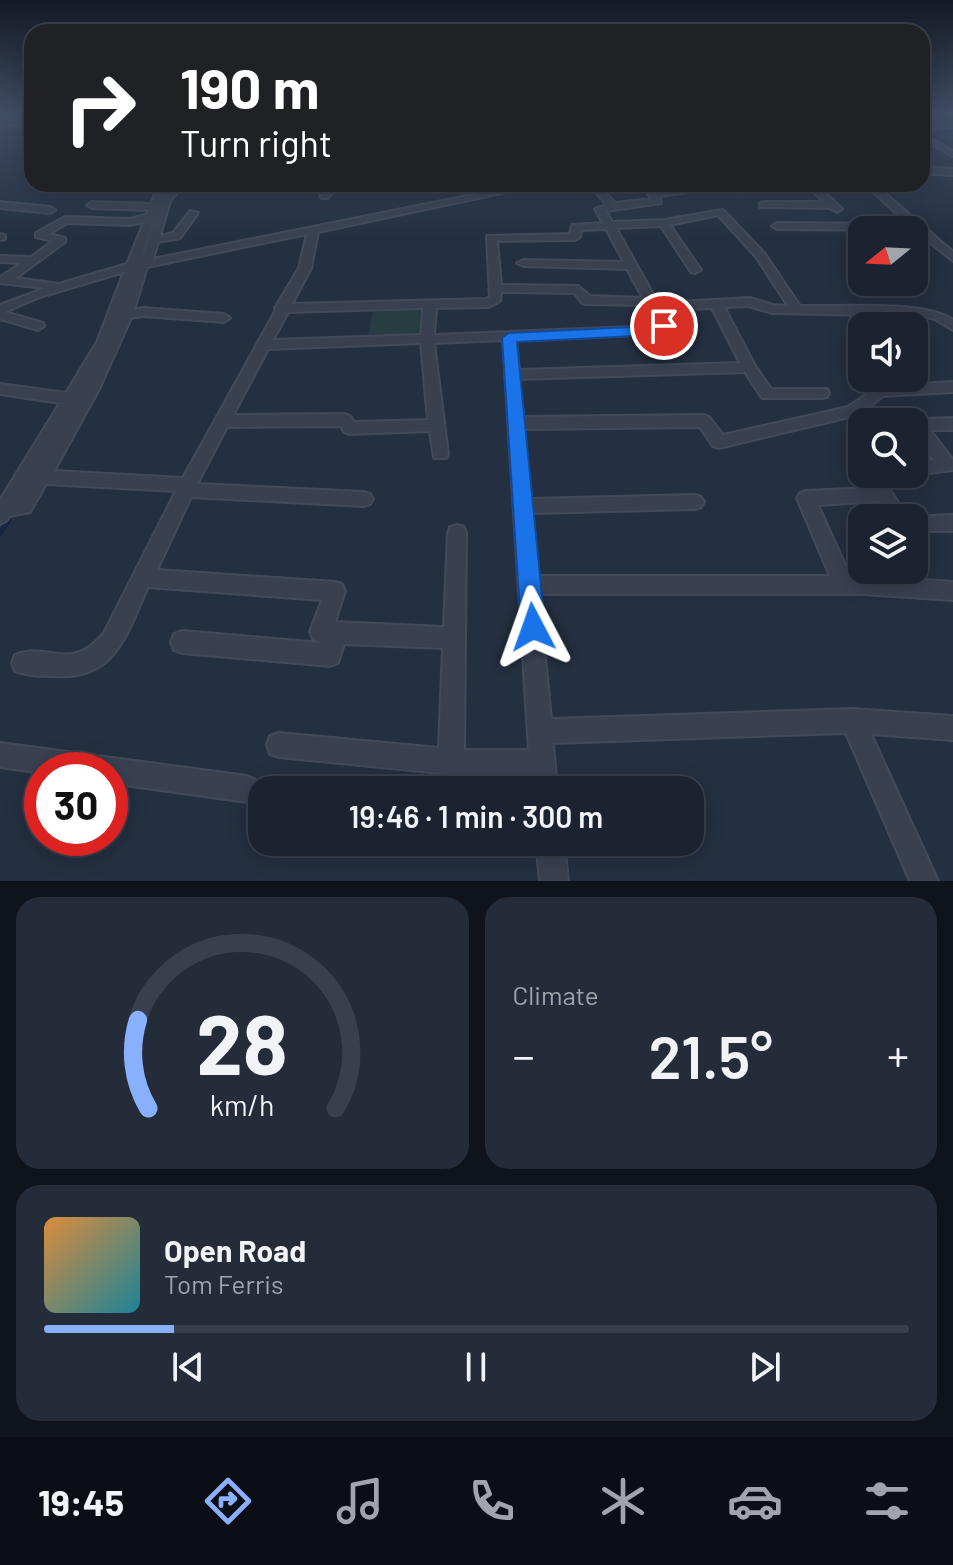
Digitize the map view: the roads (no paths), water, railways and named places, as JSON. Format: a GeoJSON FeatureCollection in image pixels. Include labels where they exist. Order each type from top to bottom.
{"type":"FeatureCollection","features":[{"type":"Feature","properties":{"kind":"street"},"geometry":{"type":"LineString","coordinates":[[930,160],[953,157]]}},
{"type":"Feature","properties":{"kind":"street"},"geometry":{"type":"LineString","coordinates":[[930,171],[953,172]]}},
{"type":"Feature","properties":{"kind":"street"},"geometry":{"type":"LineString","coordinates":[[8,511],[42,477],[93,388],[139,265],[160,192]]}},
{"type":"Feature","properties":{"kind":"street"},"geometry":{"type":"LineString","coordinates":[[139,265],[153,240],[166,200],[174,192]]}},
{"type":"Feature","properties":{"kind":"street"},"geometry":{"type":"LineString","coordinates":[[325,196],[328,192]]}},
{"type":"Feature","properties":{"kind":"street"},"geometry":{"type":"LineString","coordinates":[[0,312],[64,286],[139,265],[502,192]]}},
{"type":"Feature","properties":{"kind":"street"},"geometry":{"type":"LineString","coordinates":[[600,192],[613,206]]}},
{"type":"Feature","properties":{"kind":"street"},"geometry":{"type":"LineString","coordinates":[[262,345],[663,330],[654,304],[600,208],[658,201],[653,194],[668,192]]}},
{"type":"Feature","properties":{"kind":"street"},"geometry":{"type":"LineString","coordinates":[[819,192],[848,222]]}},
{"type":"Feature","properties":{"kind":"street"},"geometry":{"type":"LineString","coordinates":[[878,192],[904,216]]}},
{"type":"Feature","properties":{"kind":"street"},"geometry":{"type":"LineString","coordinates":[[0,205],[50,210]]}},
{"type":"Feature","properties":{"kind":"street"},"geometry":{"type":"LineString","coordinates":[[92,205],[153,212]]}},
{"type":"Feature","properties":{"kind":"street"},"geometry":{"type":"LineString","coordinates":[[763,205],[833,205]]}},
{"type":"Feature","properties":{"kind":"street"},"geometry":{"type":"LineString","coordinates":[[3,280],[61,240],[40,235],[60,221],[130,222],[153,212]]}},
{"type":"Feature","properties":{"kind":"street"},"geometry":{"type":"LineString","coordinates":[[281,308],[489,303],[496,298],[491,238],[575,237],[576,227],[664,223],[720,212],[761,256],[797,310]]}},
{"type":"Feature","properties":{"kind":"street"},"geometry":{"type":"LineString","coordinates":[[153,240],[176,236],[193,213]]}},
{"type":"Feature","properties":{"kind":"street"},"geometry":{"type":"LineString","coordinates":[[664,223],[695,270]]}},
{"type":"Feature","properties":{"kind":"street"},"geometry":{"type":"LineString","coordinates":[[777,226],[848,227]]}},
{"type":"Feature","properties":{"kind":"street"},"geometry":{"type":"LineString","coordinates":[[23,663],[84,666],[102,655],[281,308],[305,268],[313,232]]}},
{"type":"Feature","properties":{"kind":"street"},"geometry":{"type":"LineString","coordinates":[[928,237],[953,258]]}},
{"type":"Feature","properties":{"kind":"street"},"geometry":{"type":"LineString","coordinates":[[0,259],[33,260]]}},
{"type":"Feature","properties":{"kind":"street"},"geometry":{"type":"LineString","coordinates":[[523,263],[633,266]]}},
{"type":"Feature","properties":{"kind":"street"},"geometry":{"type":"LineString","coordinates":[[3,280],[64,286]]}},
{"type":"Feature","properties":{"kind":"street"},"geometry":{"type":"LineString","coordinates":[[496,288],[578,290],[586,300],[654,304],[717,306],[750,302],[768,308],[797,310],[922,312],[939,316],[953,326]]}},
{"type":"Feature","properties":{"kind":"street"},"geometry":{"type":"LineString","coordinates":[[430,304],[427,340],[440,454]]}},
{"type":"Feature","properties":{"kind":"street"},"geometry":{"type":"LineString","coordinates":[[717,306],[767,394],[822,393]]}},
{"type":"Feature","properties":{"kind":"street"},"geometry":{"type":"LineString","coordinates":[[0,312],[38,326]]}},
{"type":"Feature","properties":{"kind":"street"},"geometry":{"type":"LineString","coordinates":[[120,316],[224,318]]}},
{"type":"Feature","properties":{"kind":"street"},"geometry":{"type":"LineString","coordinates":[[8,511],[120,316]]}},
{"type":"Feature","properties":{"kind":"street"},"geometry":{"type":"LineString","coordinates":[[509,338],[525,506],[543,776]]}},
{"type":"Feature","properties":{"kind":"street"},"geometry":{"type":"LineString","coordinates":[[511,375],[749,367]]}},
{"type":"Feature","properties":{"kind":"street"},"geometry":{"type":"LineString","coordinates":[[516,423],[704,421],[719,442],[853,411],[879,391],[953,387]]}},
{"type":"Feature","properties":{"kind":"street"},"geometry":{"type":"LineString","coordinates":[[0,389],[70,399]]}},
{"type":"Feature","properties":{"kind":"street"},"geometry":{"type":"LineString","coordinates":[[223,421],[342,420],[350,428],[438,425]]}},
{"type":"Feature","properties":{"kind":"street"},"geometry":{"type":"LineString","coordinates":[[928,425],[953,424]]}},
{"type":"Feature","properties":{"kind":"street"},"geometry":{"type":"LineString","coordinates":[[928,439],[947,465],[928,467]]}},
{"type":"Feature","properties":{"kind":"street"},"geometry":{"type":"LineString","coordinates":[[42,477],[364,499]]}},
{"type":"Feature","properties":{"kind":"street"},"geometry":{"type":"LineString","coordinates":[[878,488],[889,504]]}},
{"type":"Feature","properties":{"kind":"street"},"geometry":{"type":"LineString","coordinates":[[848,563],[806,498],[882,494]]}},
{"type":"Feature","properties":{"kind":"street"},"geometry":{"type":"LineString","coordinates":[[525,506],[695,502]]}},
{"type":"Feature","properties":{"kind":"street"},"geometry":{"type":"LineString","coordinates":[[928,523],[953,523]]}},
{"type":"Feature","properties":{"kind":"street"},"geometry":{"type":"LineString","coordinates":[[451,762],[453,638],[457,628],[457,533]]}},
{"type":"Feature","properties":{"kind":"street"},"geometry":{"type":"LineString","coordinates":[[143,578],[335,591],[321,632],[453,638]]}},
{"type":"Feature","properties":{"kind":"street"},"geometry":{"type":"LineString","coordinates":[[531,585],[848,580]]}},
{"type":"Feature","properties":{"kind":"street"},"geometry":{"type":"LineString","coordinates":[[893,584],[953,591]]}},
{"type":"Feature","properties":{"kind":"street"},"geometry":{"type":"LineString","coordinates":[[182,642],[330,655],[335,634]]}},
{"type":"Feature","properties":{"kind":"street"},"geometry":{"type":"LineString","coordinates":[[540,731],[853,721],[953,728]]}},
{"type":"Feature","properties":{"kind":"street"},"geometry":{"type":"LineString","coordinates":[[853,721],[924,881]]}},
{"type":"Feature","properties":{"kind":"street"},"geometry":{"type":"LineString","coordinates":[[279,745],[451,762],[542,763]]}},
{"type":"Feature","properties":{"kind":"street"},"geometry":{"type":"LineString","coordinates":[[0,755],[24,758]]}},
{"type":"Feature","properties":{"kind":"street"},"geometry":{"type":"LineString","coordinates":[[128,772],[247,789]]}},
{"type":"Feature","properties":{"kind":"street"},"geometry":{"type":"LineString","coordinates":[[551,856],[554,881]]}},
{"type":"Feature","properties":{"kind":"waterway"},"geometry":{"type":"LineString","coordinates":[[163,199],[166,192]]}},
{"type":"Feature","properties":{"kind":"waterway"},"geometry":{"type":"LineString","coordinates":[[0,534],[13,512]]}}]}
